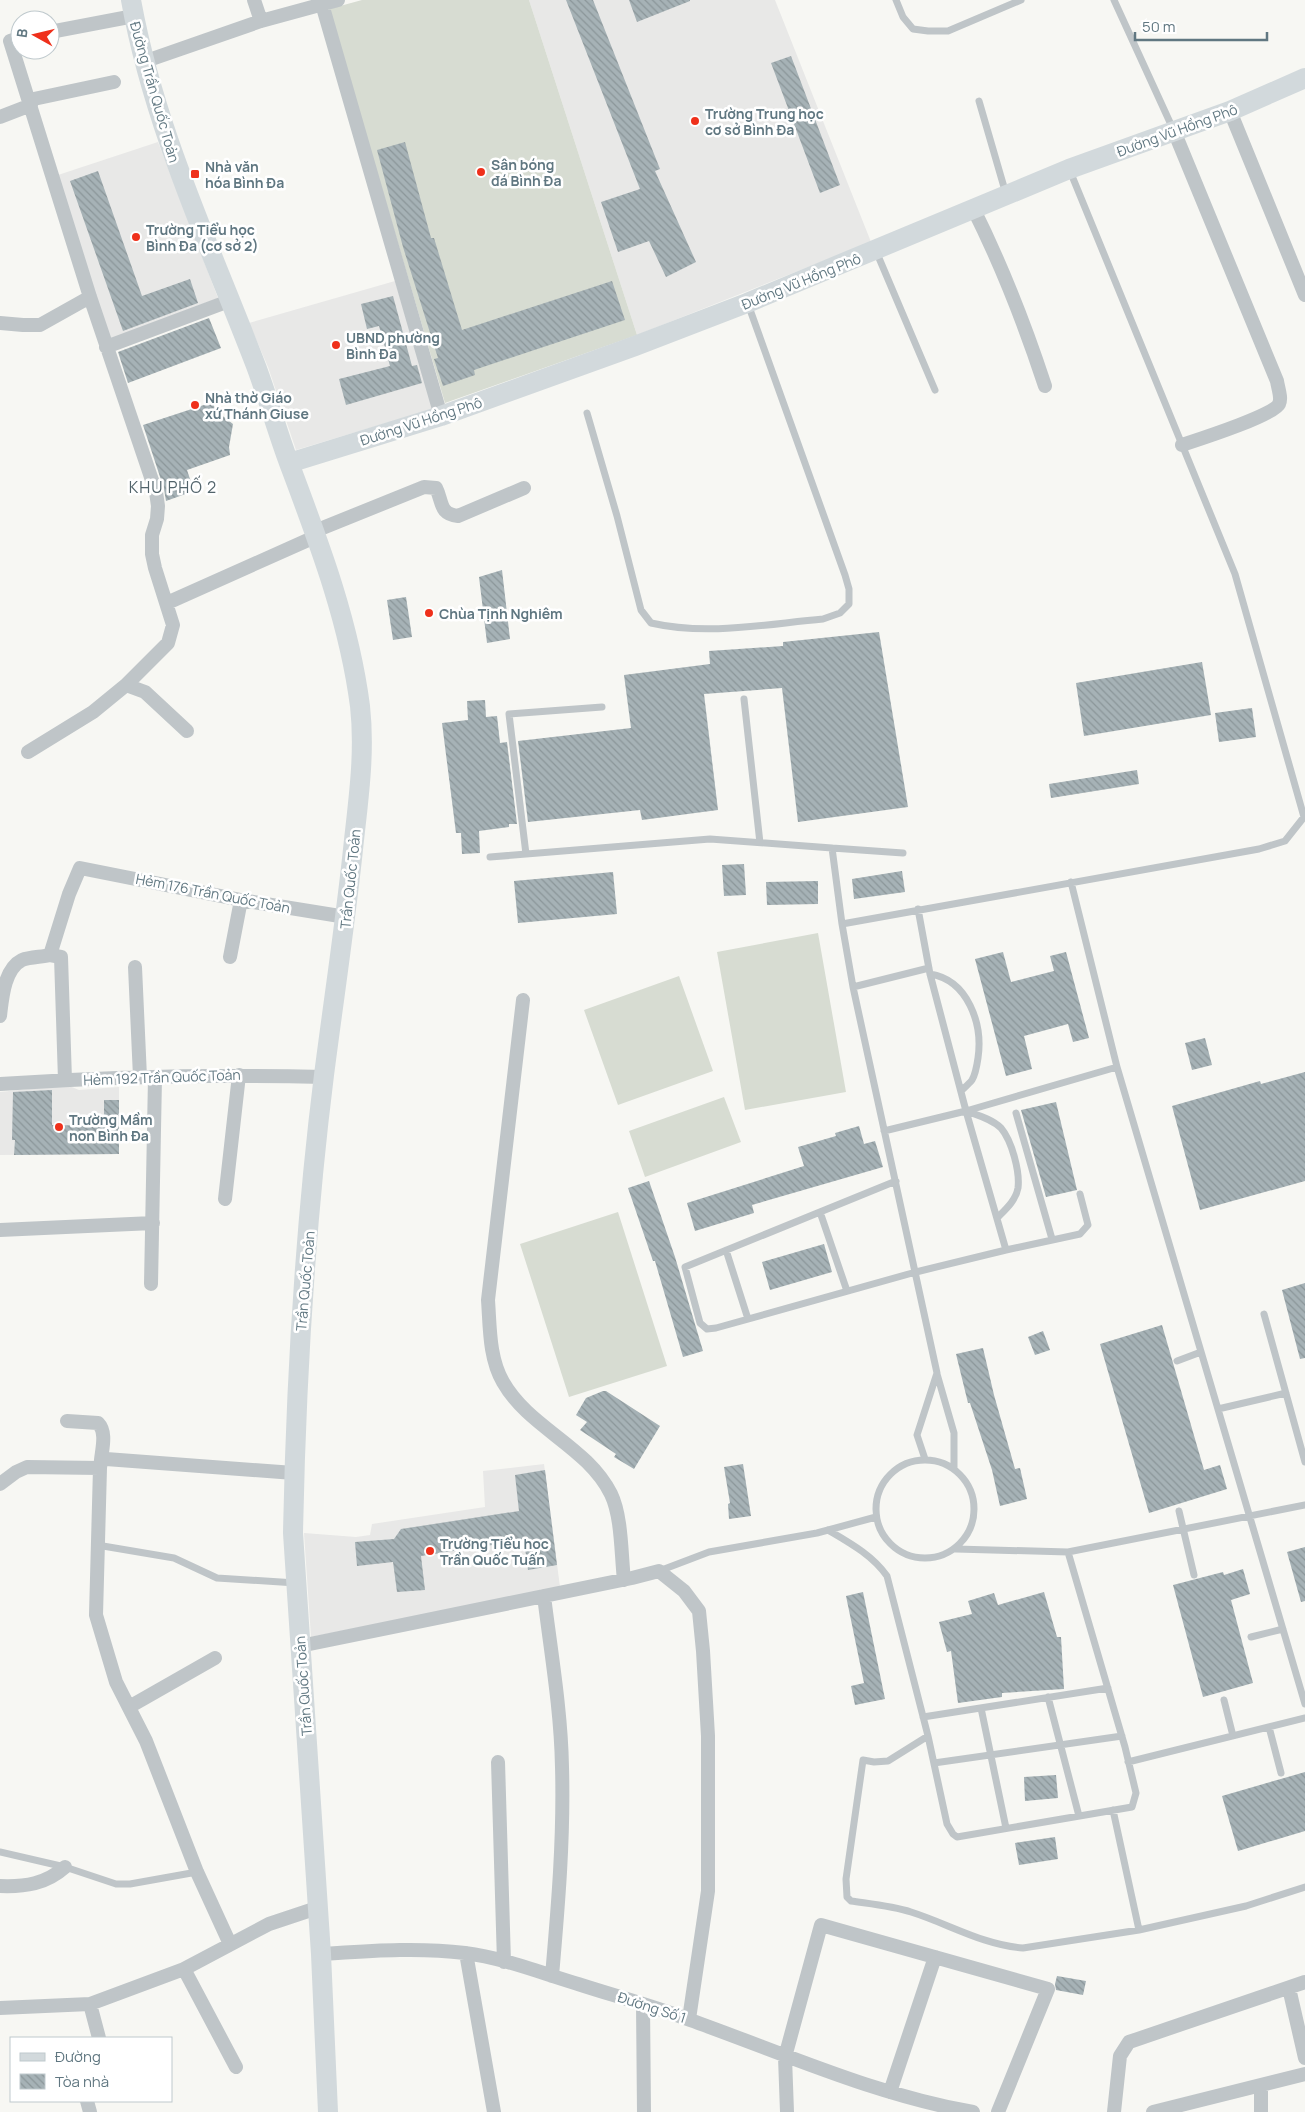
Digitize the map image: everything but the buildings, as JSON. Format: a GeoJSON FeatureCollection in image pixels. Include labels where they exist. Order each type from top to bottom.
{"type":"FeatureCollection","features":[{"type":"Feature","properties":{"kind":"main road","name":"Đường Trần Quốc Toản"},"geometry":{"type":"LineString","coordinates":[[132,8],[171,152],[256,369],[289,463]]}},
{"type":"Feature","properties":{"kind":"main road","name":"Đường Vũ Hồng Phô"},"geometry":{"type":"LineString","coordinates":[[289,463],[441,416],[747,304],[1069,169],[1230,112],[1305,78]]}},
{"type":"Feature","properties":{"kind":"main road","name":"Trần Quốc Toản"},"geometry":{"type":"LineString","coordinates":[[289,463],[316,534],[340,608],[360,707],[362,765],[346,917],[324,1077],[302,1298],[294,1474],[293,1533],[317,1908],[322,1954],[328,2112]]}},
{"type":"Feature","properties":{"kind":"street"},"geometry":{"type":"LineString","coordinates":[[254,0],[261,21]]}},
{"type":"Feature","properties":{"kind":"street"},"geometry":{"type":"LineString","coordinates":[[146,60],[261,21],[338,0]]}},
{"type":"Feature","properties":{"kind":"street"},"geometry":{"type":"LineString","coordinates":[[322,4],[441,416]]}},
{"type":"Feature","properties":{"kind":"street"},"geometry":{"type":"LineString","coordinates":[[60,29],[132,8]]}},
{"type":"Feature","properties":{"kind":"street"},"geometry":{"type":"LineString","coordinates":[[16,60],[106,347],[156,492],[158,506],[157,519],[152,535],[152,554],[173,625],[168,643],[126,685],[94,712],[28,752]]}},
{"type":"Feature","properties":{"kind":"street"},"geometry":{"type":"LineString","coordinates":[[0,116],[30,102],[114,82]]}},
{"type":"Feature","properties":{"kind":"street"},"geometry":{"type":"LineString","coordinates":[[1230,112],[1305,295]]}},
{"type":"Feature","properties":{"kind":"street"},"geometry":{"type":"LineString","coordinates":[[1174,131],[1277,381],[1280,402],[1278,407],[1262,416],[1182,445]]}},
{"type":"Feature","properties":{"kind":"street"},"geometry":{"type":"LineString","coordinates":[[973,208],[1019,308],[1045,386]]}},
{"type":"Feature","properties":{"kind":"street"},"geometry":{"type":"LineString","coordinates":[[0,323],[40,325],[90,296]]}},
{"type":"Feature","properties":{"kind":"street"},"geometry":{"type":"LineString","coordinates":[[106,347],[229,301]]}},
{"type":"Feature","properties":{"kind":"street"},"geometry":{"type":"LineString","coordinates":[[167,603],[316,534],[424,487],[436,488],[444,511],[449,515],[458,516],[524,488]]}},
{"type":"Feature","properties":{"kind":"street"},"geometry":{"type":"LineString","coordinates":[[126,685],[145,692],[188,732]]}},
{"type":"Feature","properties":{"kind":"street","name":"Hẻm 176 Trần Quốc Toản"},"geometry":{"type":"LineString","coordinates":[[50,956],[69,894],[80,868],[241,900],[346,917]]}},
{"type":"Feature","properties":{"kind":"street"},"geometry":{"type":"LineString","coordinates":[[230,957],[241,900]]}},
{"type":"Feature","properties":{"kind":"street"},"geometry":{"type":"LineString","coordinates":[[0,1016],[4,991],[14,967],[22,960],[50,956],[61,957],[65,1080]]}},
{"type":"Feature","properties":{"kind":"street"},"geometry":{"type":"LineString","coordinates":[[135,967],[140,1077]]}},
{"type":"Feature","properties":{"kind":"street"},"geometry":{"type":"LineString","coordinates":[[523,1000],[488,1300],[491,1348],[502,1381],[516,1400],[576,1452],[600,1476],[611,1493],[616,1508],[624,1580]]}},
{"type":"Feature","properties":{"kind":"street"},"geometry":{"type":"LineString","coordinates":[[224,1199],[239,1074]]}},
{"type":"Feature","properties":{"kind":"street","name":"Hẻm 192 Trần Quốc Toản"},"geometry":{"type":"LineString","coordinates":[[0,1084],[239,1074],[324,1077]]}},
{"type":"Feature","properties":{"kind":"street"},"geometry":{"type":"LineString","coordinates":[[151,1284],[155,1078]]}},
{"type":"Feature","properties":{"kind":"street"},"geometry":{"type":"LineString","coordinates":[[0,1230],[153,1223]]}},
{"type":"Feature","properties":{"kind":"street"},"geometry":{"type":"LineString","coordinates":[[67,1420],[98,1423],[103,1434],[100,1464],[96,1614],[116,1682],[146,1742],[197,1872],[230,1944]]}},
{"type":"Feature","properties":{"kind":"street"},"geometry":{"type":"LineString","coordinates":[[0,1484],[16,1472],[27,1467],[100,1464],[106,1459],[294,1474]]}},
{"type":"Feature","properties":{"kind":"street"},"geometry":{"type":"LineString","coordinates":[[300,1646],[624,1580],[659,1571],[684,1591],[699,1611],[708,1736],[708,1891],[689,2019]]}},
{"type":"Feature","properties":{"kind":"street"},"geometry":{"type":"LineString","coordinates":[[544,1596],[562,1766],[561,1878],[552,1976]]}},
{"type":"Feature","properties":{"kind":"street"},"geometry":{"type":"LineString","coordinates":[[129,1707],[215,1658]]}},
{"type":"Feature","properties":{"kind":"street"},"geometry":{"type":"LineString","coordinates":[[498,1762],[504,1962]]}},
{"type":"Feature","properties":{"kind":"street"},"geometry":{"type":"LineString","coordinates":[[0,1886],[36,1884],[53,1877],[65,1867]]}},
{"type":"Feature","properties":{"kind":"street"},"geometry":{"type":"LineString","coordinates":[[0,2008],[90,2004],[184,1969],[269,1924],[317,1908]]}},
{"type":"Feature","properties":{"kind":"street"},"geometry":{"type":"LineString","coordinates":[[787,2112],[785,2057],[821,1925],[1048,1989],[998,2112]]}},
{"type":"Feature","properties":{"kind":"street","name":"Đường Số 1"},"geometry":{"type":"LineString","coordinates":[[322,1954],[401,1950],[466,1953],[522,1965],[689,2019],[785,2057],[890,2092],[934,2109],[973,2112]]}},
{"type":"Feature","properties":{"kind":"street"},"geometry":{"type":"LineString","coordinates":[[466,1953],[494,2112]]}},
{"type":"Feature","properties":{"kind":"street"},"geometry":{"type":"LineString","coordinates":[[890,2092],[935,1957]]}},
{"type":"Feature","properties":{"kind":"street"},"geometry":{"type":"LineString","coordinates":[[184,1969],[236,2067]]}},
{"type":"Feature","properties":{"kind":"street"},"geometry":{"type":"LineString","coordinates":[[1114,2112],[1120,2056],[1129,2042],[1305,1982]]}},
{"type":"Feature","properties":{"kind":"street"},"geometry":{"type":"LineString","coordinates":[[1289,1988],[1305,2058]]}},
{"type":"Feature","properties":{"kind":"street"},"geometry":{"type":"LineString","coordinates":[[90,2004],[99,2037]]}},
{"type":"Feature","properties":{"kind":"street"},"geometry":{"type":"LineString","coordinates":[[643,2004],[644,2112]]}},
{"type":"Feature","properties":{"kind":"street"},"geometry":{"type":"LineString","coordinates":[[1153,2112],[1305,2074]]}},
{"type":"Feature","properties":{"kind":"street"},"geometry":{"type":"LineString","coordinates":[[1261,2085],[1261,2112]]}},
{"type":"Feature","properties":{"kind":"lane"},"geometry":{"type":"LineString","coordinates":[[896,0],[902,17],[913,29],[948,31],[1021,0]]}},
{"type":"Feature","properties":{"kind":"lane"},"geometry":{"type":"LineString","coordinates":[[1114,0],[1174,131]]}},
{"type":"Feature","properties":{"kind":"lane"},"geometry":{"type":"LineString","coordinates":[[979,101],[1006,195]]}},
{"type":"Feature","properties":{"kind":"lane"},"geometry":{"type":"LineString","coordinates":[[842,924],[1259,849],[1285,841],[1304,817],[1235,574],[1069,169]]}},
{"type":"Feature","properties":{"kind":"lane"},"geometry":{"type":"LineString","coordinates":[[876,251],[935,390]]}},
{"type":"Feature","properties":{"kind":"lane"},"geometry":{"type":"LineString","coordinates":[[586,413],[617,516],[641,610],[651,623],[673,628],[706,630],[823,619],[840,613],[849,604],[849,589],[747,304]]}},
{"type":"Feature","properties":{"kind":"lane"},"geometry":{"type":"LineString","coordinates":[[744,699],[760,843]]}},
{"type":"Feature","properties":{"kind":"lane"},"geometry":{"type":"LineString","coordinates":[[526,854],[509,714],[602,706]]}},
{"type":"Feature","properties":{"kind":"lane"},"geometry":{"type":"LineString","coordinates":[[490,857],[710,839],[903,853]]}},
{"type":"Feature","properties":{"kind":"lane"},"geometry":{"type":"LineString","coordinates":[[832,848],[853,987],[937,1373],[954,1433],[954,1468]]}},
{"type":"Feature","properties":{"kind":"lane"},"geometry":{"type":"LineString","coordinates":[[1070,882],[1117,1067],[1305,1704]]}},
{"type":"Feature","properties":{"kind":"lane"},"geometry":{"type":"LineString","coordinates":[[918,909],[929,971],[960,1091],[1006,1250]]}},
{"type":"Feature","properties":{"kind":"lane"},"geometry":{"type":"LineString","coordinates":[[853,987],[929,971],[940,975],[955,985],[970,1004],[977,1022],[979,1049],[977,1065],[972,1080],[960,1091]]}},
{"type":"Feature","properties":{"kind":"lane"},"geometry":{"type":"LineString","coordinates":[[884,1131],[966,1111],[1117,1067]]}},
{"type":"Feature","properties":{"kind":"lane"},"geometry":{"type":"LineString","coordinates":[[966,1111],[983,1117],[1000,1128],[1011,1146],[1015,1161],[1018,1189],[1009,1206],[998,1217]]}},
{"type":"Feature","properties":{"kind":"lane"},"geometry":{"type":"LineString","coordinates":[[1016,1113],[1052,1239]]}},
{"type":"Feature","properties":{"kind":"lane"},"geometry":{"type":"LineString","coordinates":[[896,1181],[685,1267],[700,1323],[707,1329],[916,1272],[1080,1234],[1088,1225],[1080,1194]]}},
{"type":"Feature","properties":{"kind":"lane"},"geometry":{"type":"LineString","coordinates":[[820,1212],[847,1291]]}},
{"type":"Feature","properties":{"kind":"lane"},"geometry":{"type":"LineString","coordinates":[[726,1250],[748,1319]]}},
{"type":"Feature","properties":{"kind":"lane"},"geometry":{"type":"LineString","coordinates":[[1264,1314],[1305,1462]]}},
{"type":"Feature","properties":{"kind":"lane"},"geometry":{"type":"LineString","coordinates":[[1177,1361],[1201,1352]]}},
{"type":"Feature","properties":{"kind":"lane"},"geometry":{"type":"LineString","coordinates":[[925,1459],[917,1435],[937,1373]]}},
{"type":"Feature","properties":{"kind":"lane"},"geometry":{"type":"LineString","coordinates":[[1218,1409],[1286,1393]]}},
{"type":"Feature","properties":{"kind":"lane"},"geometry":{"type":"LineString","coordinates":[[925,1459],[941,1462],[954,1468],[965,1479],[972,1493],[975,1508],[973,1524],[966,1538],[956,1549],[940,1557],[924,1559],[907,1556],[892,1547],[882,1533],[876,1517],[876,1500],[883,1484],[894,1471],[909,1462],[925,1459]]}},
{"type":"Feature","properties":{"kind":"lane"},"geometry":{"type":"LineString","coordinates":[[956,1549],[1068,1552],[1305,1505]]}},
{"type":"Feature","properties":{"kind":"lane"},"geometry":{"type":"LineString","coordinates":[[1179,1511],[1194,1575]]}},
{"type":"Feature","properties":{"kind":"lane"},"geometry":{"type":"LineString","coordinates":[[659,1571],[709,1552],[828,1530],[876,1517]]}},
{"type":"Feature","properties":{"kind":"lane"},"geometry":{"type":"LineString","coordinates":[[828,1530],[856,1546],[880,1566],[887,1576],[928,1736],[947,1824],[957,1837],[1132,1807],[1135,1802],[1136,1793],[1122,1736],[1068,1552]]}},
{"type":"Feature","properties":{"kind":"lane"},"geometry":{"type":"LineString","coordinates":[[97,1545],[174,1558],[217,1578],[296,1583]]}},
{"type":"Feature","properties":{"kind":"lane"},"geometry":{"type":"LineString","coordinates":[[1251,1637],[1283,1629]]}},
{"type":"Feature","properties":{"kind":"lane"},"geometry":{"type":"LineString","coordinates":[[923,1717],[1108,1688]]}},
{"type":"Feature","properties":{"kind":"lane"},"geometry":{"type":"LineString","coordinates":[[1048,1697],[1079,1816]]}},
{"type":"Feature","properties":{"kind":"lane"},"geometry":{"type":"LineString","coordinates":[[1224,1700],[1233,1736]]}},
{"type":"Feature","properties":{"kind":"lane"},"geometry":{"type":"LineString","coordinates":[[981,1708],[1006,1828]]}},
{"type":"Feature","properties":{"kind":"lane"},"geometry":{"type":"LineString","coordinates":[[1128,1762],[1305,1718]]}},
{"type":"Feature","properties":{"kind":"lane"},"geometry":{"type":"LineString","coordinates":[[1269,1727],[1281,1773]]}},
{"type":"Feature","properties":{"kind":"lane"},"geometry":{"type":"LineString","coordinates":[[928,1736],[888,1761],[874,1762],[863,1760],[846,1879],[847,1897],[851,1901],[910,1911],[958,1931],[1004,1947],[1023,1948],[1139,1930],[1246,1906],[1305,1887]]}},
{"type":"Feature","properties":{"kind":"lane"},"geometry":{"type":"LineString","coordinates":[[934,1763],[1122,1736]]}},
{"type":"Feature","properties":{"kind":"lane"},"geometry":{"type":"LineString","coordinates":[[1113,1810],[1139,1930]]}},
{"type":"Feature","properties":{"kind":"lane"},"geometry":{"type":"LineString","coordinates":[[0,1852],[65,1867],[116,1884],[130,1884],[197,1872]]}},
{"type":"Feature","properties":{"kind":"shaded area","name":"Sân bóng đá Bình Đa"},"geometry":{"type":"Polygon","coordinates":[[[362,0],[529,0],[637,335],[445,403],[329,9],[362,0]]]}},
{"type":"Feature","properties":{"kind":"shaded area","name":"Trường Trung học cơ sở Bình Đa"},"geometry":{"type":"Polygon","coordinates":[[[529,0],[775,0],[871,242],[637,335],[529,0]]]}},
{"type":"Feature","properties":{"kind":"shaded area","name":"Trường Tiểu học Bình Đa (cơ sở 2)"},"geometry":{"type":"Polygon","coordinates":[[[158,142],[218,298],[110,339],[58,175],[158,142]]]}},
{"type":"Feature","properties":{"kind":"shaded area","name":"UBND phường Bình Đa"},"geometry":{"type":"Polygon","coordinates":[[[395,281],[433,409],[296,450],[268,367],[249,323],[395,281]]]}},
{"type":"Feature","properties":{"kind":"shaded area"},"geometry":{"type":"Polygon","coordinates":[[[818,933],[846,1092],[745,1110],[717,952],[818,933]]]}},
{"type":"Feature","properties":{"kind":"shaded area"},"geometry":{"type":"Polygon","coordinates":[[[679,976],[713,1071],[618,1105],[584,1010],[679,976]]]}},
{"type":"Feature","properties":{"kind":"shaded area","name":"Trường Mầm non Bình Đa"},"geometry":{"type":"Polygon","coordinates":[[[67,1085],[79,1090],[119,1087],[119,1154],[0,1155],[0,1092],[67,1085]]]}},
{"type":"Feature","properties":{"kind":"shaded area"},"geometry":{"type":"Polygon","coordinates":[[[724,1097],[741,1142],[645,1177],[629,1131],[724,1097]]]}},
{"type":"Feature","properties":{"kind":"shaded area"},"geometry":{"type":"Polygon","coordinates":[[[618,1212],[667,1366],[569,1397],[520,1244],[618,1212]]]}},
{"type":"Feature","properties":{"kind":"shaded area","name":"Trường Tiểu học Trần Quốc Tuấn"},"geometry":{"type":"Polygon","coordinates":[[[544,1464],[560,1587],[311,1637],[304,1533],[356,1537],[370,1535],[372,1524],[485,1507],[483,1471],[544,1464]]]}},
{"type":"Feature","properties":{"kind":"place","name":"Trường Trung học cơ sở Bình Đa"},"geometry":{"type":"Point","coordinates":[695,121]}},
{"type":"Feature","properties":{"kind":"place","name":"Sân bóng đá Bình Đa"},"geometry":{"type":"Point","coordinates":[481,172]}},
{"type":"Feature","properties":{"kind":"place","name":"Nhà văn hóa Bình Đa"},"geometry":{"type":"Point","coordinates":[195,174]}},
{"type":"Feature","properties":{"kind":"place","name":"Trường Tiểu học Bình Đa (cơ sở 2)"},"geometry":{"type":"Point","coordinates":[136,237]}},
{"type":"Feature","properties":{"kind":"place","name":"UBND phường Bình Đa"},"geometry":{"type":"Point","coordinates":[336,345]}},
{"type":"Feature","properties":{"kind":"place","name":"Nhà thờ Giáo xứ Thánh Giuse"},"geometry":{"type":"Point","coordinates":[195,405]}},
{"type":"Feature","properties":{"kind":"place","name":"Chùa Tịnh Nghiêm"},"geometry":{"type":"Point","coordinates":[429,613]}},
{"type":"Feature","properties":{"kind":"place","name":"Trường Mầm non Bình Đa"},"geometry":{"type":"Point","coordinates":[59,1127]}},
{"type":"Feature","properties":{"kind":"place","name":"Trường Tiểu học Trần Quốc Tuấn"},"geometry":{"type":"Point","coordinates":[430,1551]}},
{"type":"Feature","properties":{"kind":"district","name":"KHU PHỐ 2"},"geometry":{"type":"Point","coordinates":[173,487]}}]}
